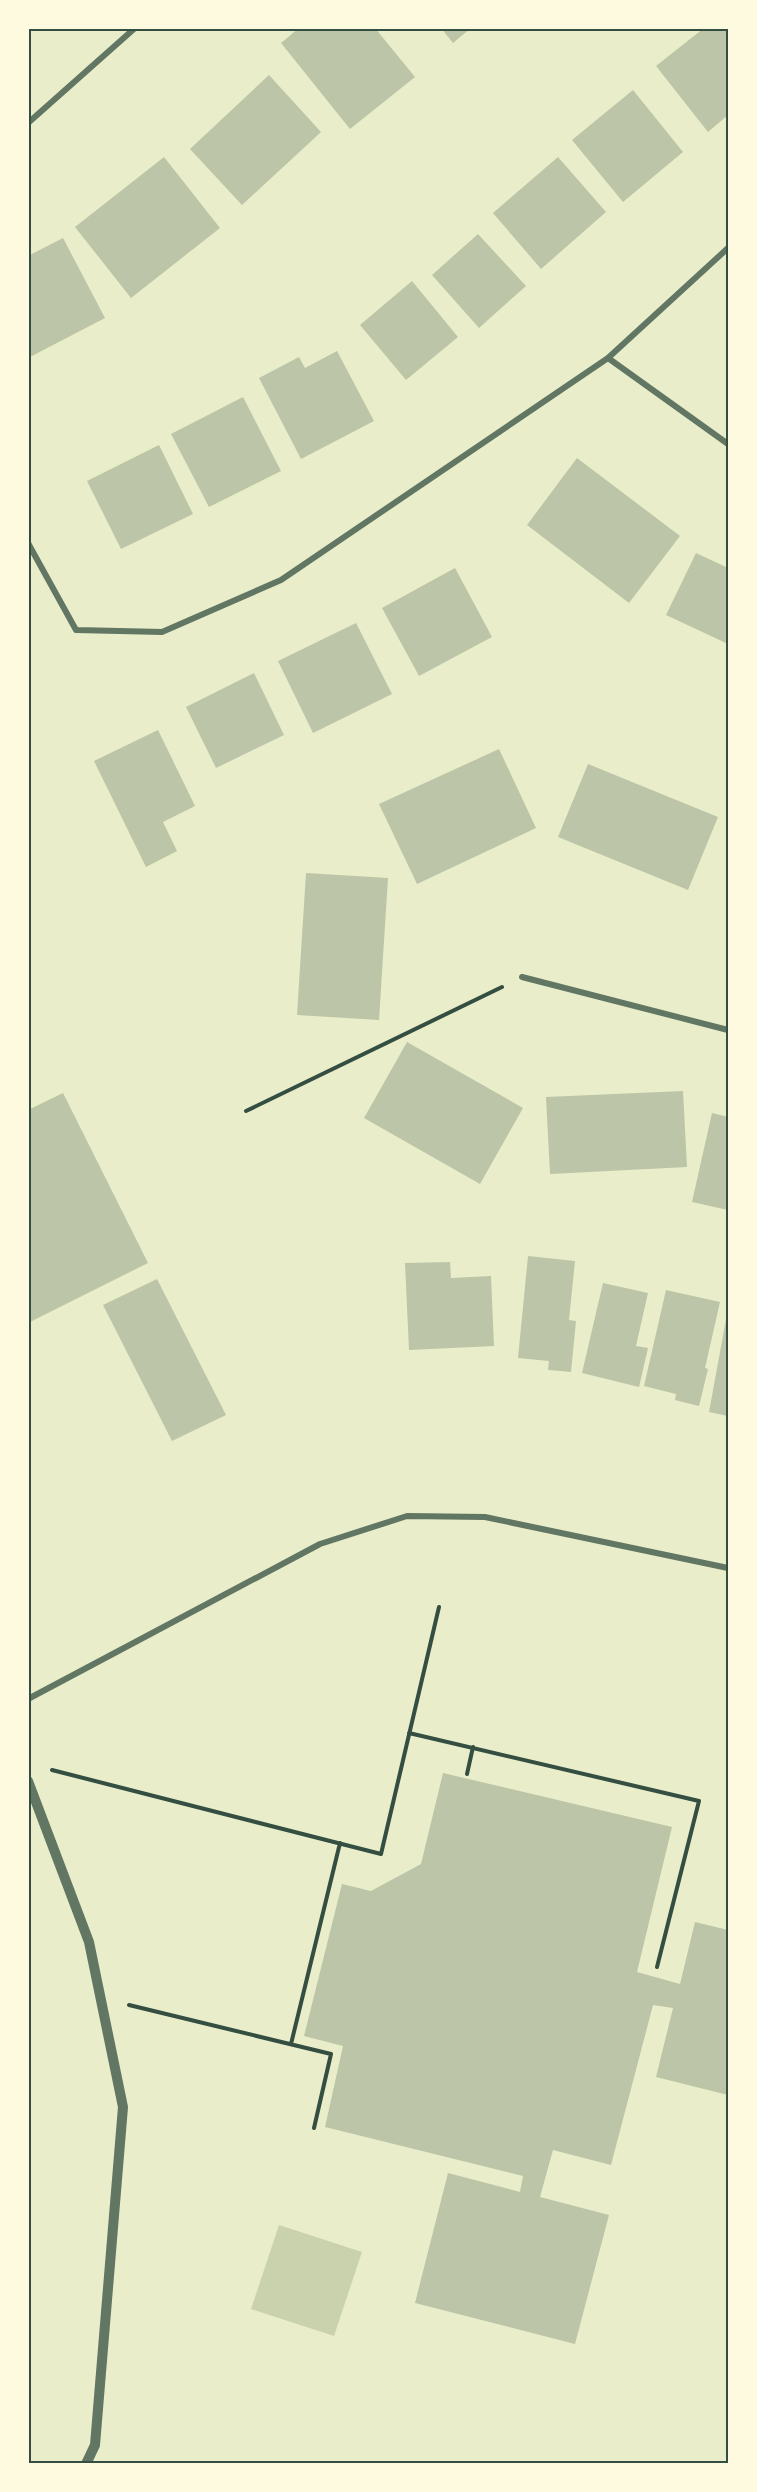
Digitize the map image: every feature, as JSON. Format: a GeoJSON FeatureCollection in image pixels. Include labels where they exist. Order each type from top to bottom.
{"type":"FeatureCollection","features":[{"type":"Feature","properties":{"kind":"street"},"geometry":{"type":"LineString","coordinates":[[28,123],[135,28]]}},
{"type":"Feature","properties":{"kind":"street"},"geometry":{"type":"LineString","coordinates":[[28,543],[76,630],[162,632],[281,579],[608,358],[729,248]]}},
{"type":"Feature","properties":{"kind":"street"},"geometry":{"type":"LineString","coordinates":[[608,358],[729,444]]}},
{"type":"Feature","properties":{"kind":"street"},"geometry":{"type":"LineString","coordinates":[[522,977],[729,1030]]}},
{"type":"Feature","properties":{"kind":"street"},"geometry":{"type":"LineString","coordinates":[[28,1699],[321,1544],[407,1516],[485,1517],[729,1568]]}},
{"type":"Feature","properties":{"kind":"street"},"geometry":{"type":"LineString","coordinates":[[28,1781],[89,1942],[123,2107],[95,2445],[86,2463]]}},
{"type":"Feature","properties":{"kind":"path"},"geometry":{"type":"LineString","coordinates":[[246,1111],[522,977]]}},
{"type":"Feature","properties":{"kind":"path"},"geometry":{"type":"LineString","coordinates":[[49,1770],[381,1854],[439,1607]]}},
{"type":"Feature","properties":{"kind":"path"},"geometry":{"type":"LineString","coordinates":[[409,1732],[699,1801],[657,1966]]}},
{"type":"Feature","properties":{"kind":"path"},"geometry":{"type":"LineString","coordinates":[[467,1774],[472,1747]]}},
{"type":"Feature","properties":{"kind":"path"},"geometry":{"type":"LineString","coordinates":[[291,2044],[340,1843]]}},
{"type":"Feature","properties":{"kind":"path"},"geometry":{"type":"LineString","coordinates":[[102,1998],[332,2054],[314,2128]]}},
{"type":"Feature","properties":{"kind":"green space"},"geometry":{"type":"Polygon","coordinates":[[[279,2225],[362,2252],[334,2336],[251,2309],[279,2225]]]}},
{"type":"Feature","properties":{"kind":"building"},"geometry":{"type":"Polygon","coordinates":[[[299,28],[375,28],[415,77],[350,129],[281,43],[299,28]]]}},
{"type":"Feature","properties":{"kind":"building"},"geometry":{"type":"Polygon","coordinates":[[[441,28],[471,28],[453,43],[441,28]]]}},
{"type":"Feature","properties":{"kind":"building"},"geometry":{"type":"Polygon","coordinates":[[[704,28],[728,28],[728,115],[708,132],[656,66],[704,28]]]}},
{"type":"Feature","properties":{"kind":"building"},"geometry":{"type":"Polygon","coordinates":[[[269,75],[321,132],[242,205],[190,149],[269,75]]]}},
{"type":"Feature","properties":{"kind":"building"},"geometry":{"type":"Polygon","coordinates":[[[633,90],[683,152],[623,202],[572,140],[633,90]]]}},
{"type":"Feature","properties":{"kind":"building"},"geometry":{"type":"Polygon","coordinates":[[[164,157],[220,228],[131,298],[75,227],[164,157]]]}},
{"type":"Feature","properties":{"kind":"building"},"geometry":{"type":"Polygon","coordinates":[[[558,157],[606,212],[541,269],[493,213],[558,157]]]}},
{"type":"Feature","properties":{"kind":"building"},"geometry":{"type":"Polygon","coordinates":[[[478,234],[526,286],[479,328],[432,275],[478,234]]]}},
{"type":"Feature","properties":{"kind":"building"},"geometry":{"type":"Polygon","coordinates":[[[63,238],[105,318],[28,358],[28,256],[63,238]]]}},
{"type":"Feature","properties":{"kind":"building"},"geometry":{"type":"Polygon","coordinates":[[[412,281],[458,337],[406,380],[360,325],[412,281]]]}},
{"type":"Feature","properties":{"kind":"building"},"geometry":{"type":"Polygon","coordinates":[[[337,351],[374,421],[301,459],[259,378],[299,357],[305,368],[337,351]]]}},
{"type":"Feature","properties":{"kind":"building"},"geometry":{"type":"Polygon","coordinates":[[[243,397],[281,471],[209,507],[171,434],[243,397]]]}},
{"type":"Feature","properties":{"kind":"building"},"geometry":{"type":"Polygon","coordinates":[[[159,445],[193,514],[121,549],[87,481],[159,445]]]}},
{"type":"Feature","properties":{"kind":"building"},"geometry":{"type":"Polygon","coordinates":[[[577,458],[680,536],[629,603],[527,525],[577,458]]]}},
{"type":"Feature","properties":{"kind":"building"},"geometry":{"type":"Polygon","coordinates":[[[696,553],[728,568],[728,644],[666,615],[696,553]]]}},
{"type":"Feature","properties":{"kind":"building"},"geometry":{"type":"Polygon","coordinates":[[[455,568],[492,637],[419,676],[382,608],[455,568]]]}},
{"type":"Feature","properties":{"kind":"building"},"geometry":{"type":"Polygon","coordinates":[[[356,623],[392,694],[313,733],[278,661],[356,623]]]}},
{"type":"Feature","properties":{"kind":"building"},"geometry":{"type":"Polygon","coordinates":[[[254,673],[284,735],[216,768],[186,707],[254,673]]]}},
{"type":"Feature","properties":{"kind":"building"},"geometry":{"type":"Polygon","coordinates":[[[158,730],[195,806],[163,822],[177,851],[146,867],[94,761],[158,730]]]}},
{"type":"Feature","properties":{"kind":"building"},"geometry":{"type":"Polygon","coordinates":[[[499,749],[536,828],[417,884],[379,804],[499,749]]]}},
{"type":"Feature","properties":{"kind":"building"},"geometry":{"type":"Polygon","coordinates":[[[588,764],[718,817],[688,890],[558,837],[588,764]]]}},
{"type":"Feature","properties":{"kind":"building"},"geometry":{"type":"Polygon","coordinates":[[[306,873],[388,878],[379,1020],[297,1015],[306,873]]]}},
{"type":"Feature","properties":{"kind":"building"},"geometry":{"type":"Polygon","coordinates":[[[407,1042],[523,1108],[480,1184],[364,1118],[407,1042]]]}},
{"type":"Feature","properties":{"kind":"building"},"geometry":{"type":"Polygon","coordinates":[[[683,1091],[687,1167],[550,1174],[546,1097],[683,1091]]]}},
{"type":"Feature","properties":{"kind":"building"},"geometry":{"type":"Polygon","coordinates":[[[63,1093],[148,1263],[28,1323],[28,1110],[63,1093]]]}},
{"type":"Feature","properties":{"kind":"building"},"geometry":{"type":"Polygon","coordinates":[[[712,1113],[728,1117],[728,1210],[692,1202],[712,1113]]]}},
{"type":"Feature","properties":{"kind":"building"},"geometry":{"type":"Polygon","coordinates":[[[528,1256],[575,1261],[569,1320],[576,1321],[571,1372],[548,1370],[549,1361],[518,1358],[528,1256]]]}},
{"type":"Feature","properties":{"kind":"building"},"geometry":{"type":"Polygon","coordinates":[[[450,1262],[451,1278],[491,1276],[494,1346],[409,1350],[405,1263],[450,1262]]]}},
{"type":"Feature","properties":{"kind":"building"},"geometry":{"type":"Polygon","coordinates":[[[157,1279],[226,1415],[172,1441],[103,1305],[157,1279]]]}},
{"type":"Feature","properties":{"kind":"building"},"geometry":{"type":"Polygon","coordinates":[[[603,1283],[648,1293],[636,1346],[648,1348],[639,1387],[582,1373],[603,1283]]]}},
{"type":"Feature","properties":{"kind":"building"},"geometry":{"type":"Polygon","coordinates":[[[666,1290],[720,1302],[699,1406],[675,1400],[676,1394],[644,1386],[666,1290]]]}},
{"type":"Feature","properties":{"kind":"building"},"geometry":{"type":"Polygon","coordinates":[[[728,1314],[728,1416],[709,1412],[728,1314]]]}},
{"type":"Feature","properties":{"kind":"building"},"geometry":{"type":"Polygon","coordinates":[[[443,1773],[672,1827],[637,1972],[680,1984],[695,1922],[728,1930],[728,2095],[656,2077],[673,2008],[653,2005],[611,2165],[553,2150],[540,2197],[609,2215],[575,2344],[415,2303],[448,2173],[520,2192],[523,2176],[325,2127],[343,2046],[304,2036],[342,1884],[371,1891],[421,1864],[443,1773]]]}}]}
